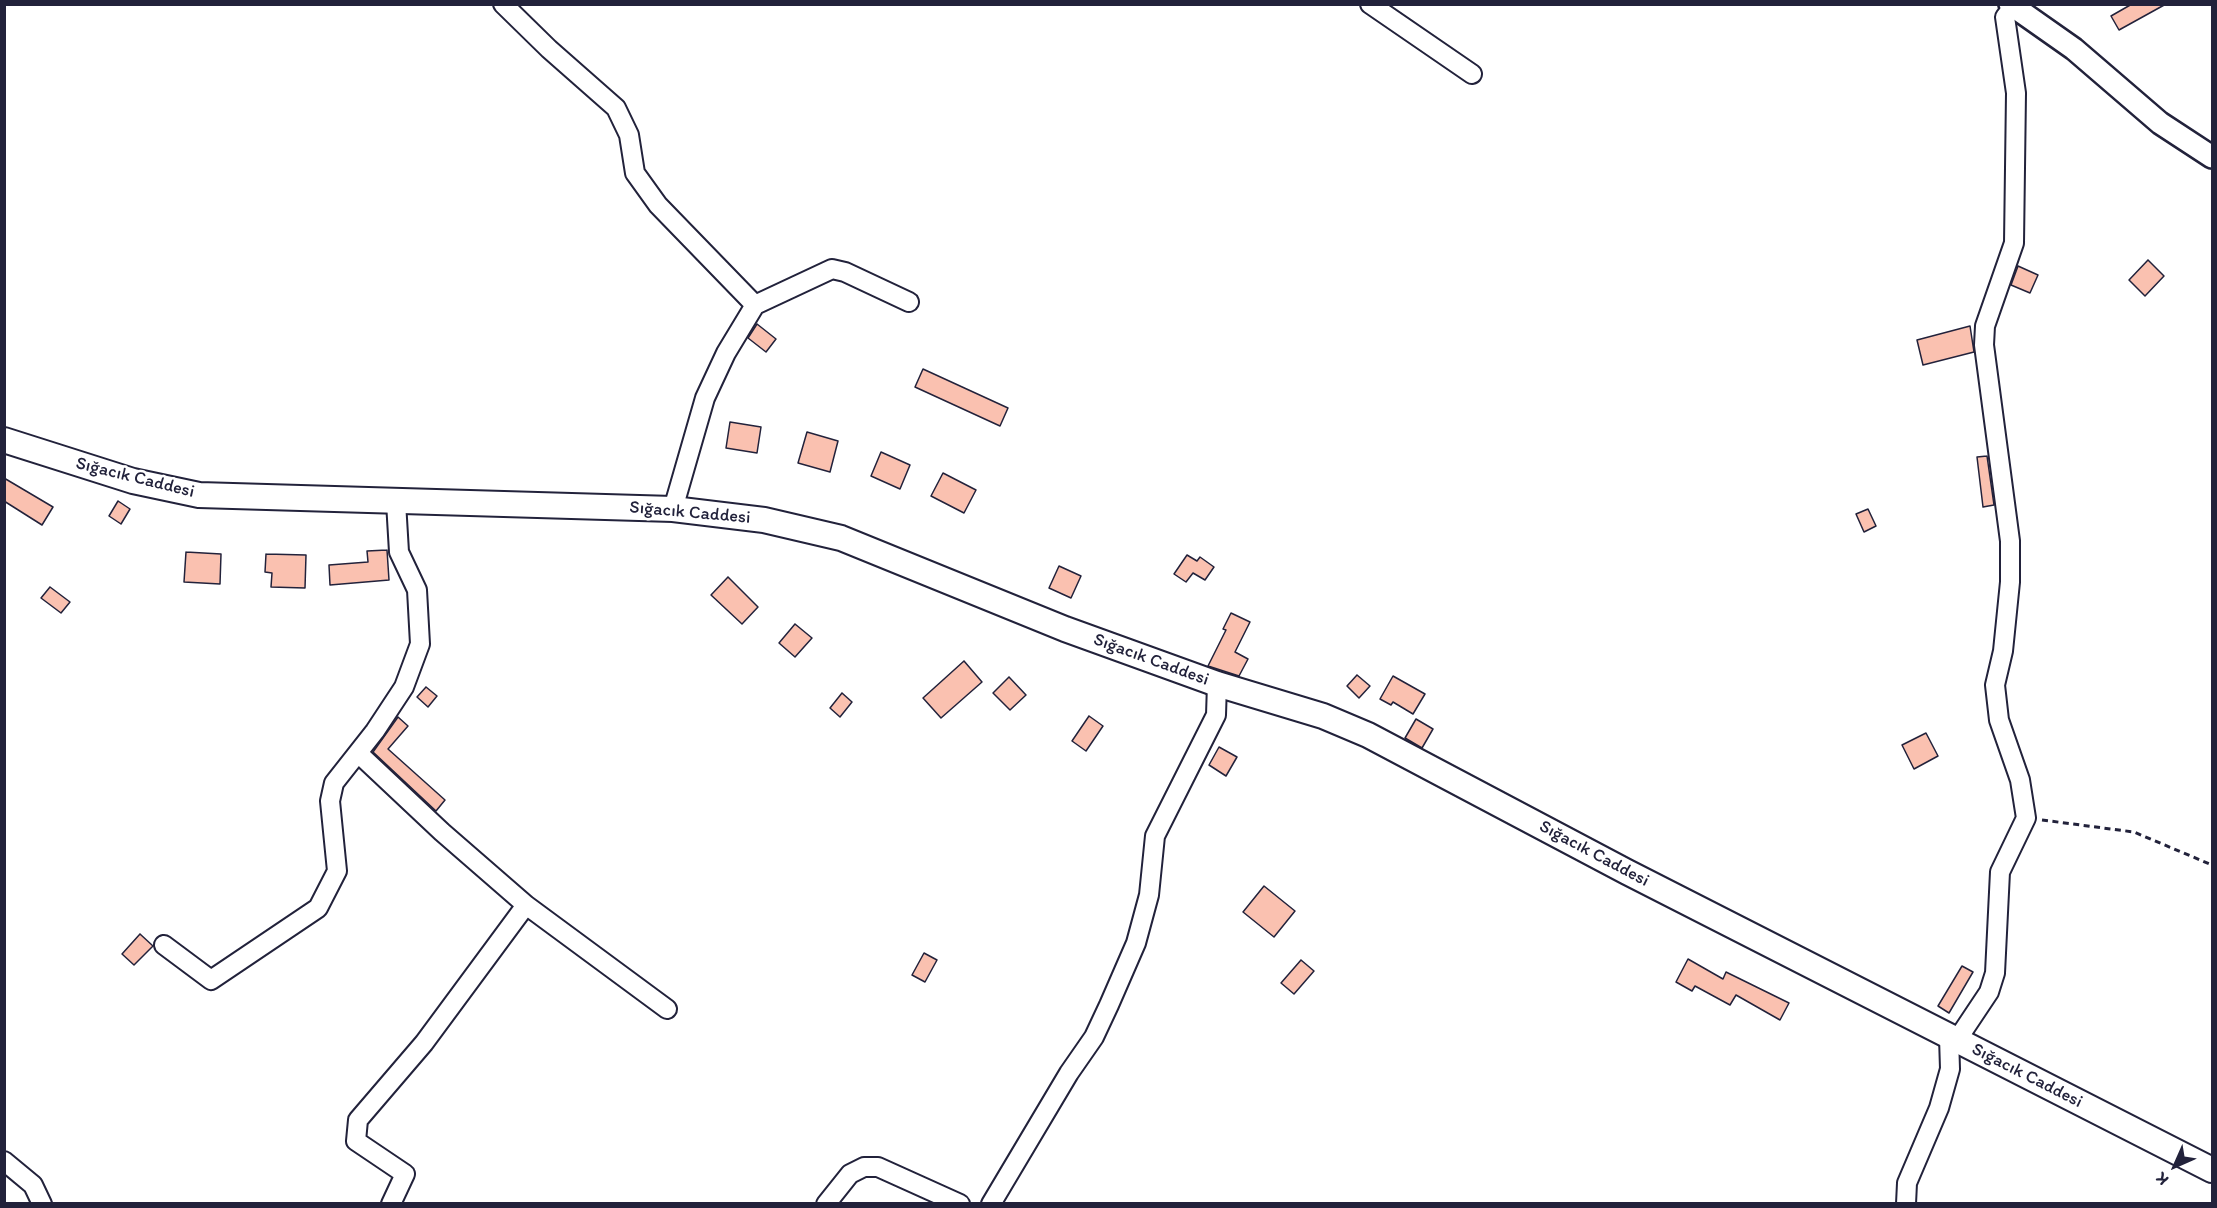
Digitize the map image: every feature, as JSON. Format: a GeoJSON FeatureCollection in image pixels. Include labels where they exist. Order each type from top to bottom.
{"type":"FeatureCollection","features":[{"type":"Feature","properties":{"kind":"main road","name":"Sığacık Caddesi"},"geometry":{"type":"LineString","coordinates":[[4,440],[133,481],[199,495],[673,509],[764,520],[841,538],[1065,629],[1217,684],[1323,716],[1368,735],[1627,872],[2212,1170]]}},
{"type":"Feature","properties":{"kind":"street"},"geometry":{"type":"LineString","coordinates":[[503,4],[549,50],[616,108],[629,135],[635,173],[658,205],[755,305]]}},
{"type":"Feature","properties":{"kind":"street"},"geometry":{"type":"LineString","coordinates":[[1370,4],[1472,74]]}},
{"type":"Feature","properties":{"kind":"street"},"geometry":{"type":"LineString","coordinates":[[1906,1203],[1904,1198],[1907,1183],[1939,1108],[1950,1069],[1949,1037],[1961,1034],[1989,992],[1995,973],[2000,872],[2026,818],[2020,780],[1999,720],[1995,685],[2004,651],[2010,582],[2010,541],[1984,345],[1985,326],[2014,243],[2016,93],[2005,17],[2012,6],[2074,49],[2160,123],[2212,157]]}},
{"type":"Feature","properties":{"kind":"street"},"geometry":{"type":"LineString","coordinates":[[673,509],[705,398],[726,353],[755,305],[832,269],[845,272],[909,302]]}},
{"type":"Feature","properties":{"kind":"street"},"geometry":{"type":"LineString","coordinates":[[164,945],[212,980],[318,909],[337,871],[330,801],[334,783],[404,687],[420,644],[417,590],[399,552],[396,502]]}},
{"type":"Feature","properties":{"kind":"street"},"geometry":{"type":"LineString","coordinates":[[991,1203],[1069,1073],[1094,1037],[1136,943],[1149,895],[1155,836],[1216,715],[1217,684]]}},
{"type":"Feature","properties":{"kind":"street"},"geometry":{"type":"LineString","coordinates":[[358,753],[442,832],[526,905],[667,1009]]}},
{"type":"Feature","properties":{"kind":"street"},"geometry":{"type":"LineString","coordinates":[[391,1203],[405,1174],[356,1141],[358,1120],[424,1043],[526,905]]}},
{"type":"Feature","properties":{"kind":"street"},"geometry":{"type":"LineString","coordinates":[[4,1161],[33,1185],[42,1203]]}},
{"type":"Feature","properties":{"kind":"street"},"geometry":{"type":"LineString","coordinates":[[826,1203],[850,1174],[864,1167],[878,1167],[960,1203]]}},
{"type":"Feature","properties":{"kind":"path"},"geometry":{"type":"LineString","coordinates":[[2026,818],[2134,832],[2212,865]]}},
{"type":"Feature","properties":{"kind":"building"},"geometry":{"type":"Polygon","coordinates":[[[2132,4],[2166,4],[2119,30],[2111,16],[2132,4]]]}},
{"type":"Feature","properties":{"kind":"building"},"geometry":{"type":"Polygon","coordinates":[[[2148,260],[2164,276],[2145,296],[2129,280],[2148,260]]]}},
{"type":"Feature","properties":{"kind":"building"},"geometry":{"type":"Polygon","coordinates":[[[2018,266],[2038,275],[2030,293],[2011,285],[2018,266]]]}},
{"type":"Feature","properties":{"kind":"building"},"geometry":{"type":"Polygon","coordinates":[[[757,324],[776,339],[766,352],[748,338],[757,324]]]}},
{"type":"Feature","properties":{"kind":"building"},"geometry":{"type":"Polygon","coordinates":[[[1970,326],[1974,352],[1923,365],[1917,340],[1970,326]]]}},
{"type":"Feature","properties":{"kind":"building"},"geometry":{"type":"Polygon","coordinates":[[[923,369],[1008,408],[1000,426],[915,387],[923,369]]]}},
{"type":"Feature","properties":{"kind":"building"},"geometry":{"type":"Polygon","coordinates":[[[730,422],[761,427],[757,453],[726,448],[730,422]]]}},
{"type":"Feature","properties":{"kind":"building"},"geometry":{"type":"Polygon","coordinates":[[[807,432],[838,441],[830,472],[798,463],[807,432]]]}},
{"type":"Feature","properties":{"kind":"building"},"geometry":{"type":"Polygon","coordinates":[[[881,452],[910,465],[900,489],[871,476],[881,452]]]}},
{"type":"Feature","properties":{"kind":"building"},"geometry":{"type":"Polygon","coordinates":[[[1987,456],[1994,505],[1983,507],[1977,457],[1987,456]]]}},
{"type":"Feature","properties":{"kind":"building"},"geometry":{"type":"Polygon","coordinates":[[[943,473],[976,490],[964,513],[931,496],[943,473]]]}},
{"type":"Feature","properties":{"kind":"building"},"geometry":{"type":"Polygon","coordinates":[[[4,478],[53,507],[42,525],[4,501],[4,478]]]}},
{"type":"Feature","properties":{"kind":"building"},"geometry":{"type":"Polygon","coordinates":[[[118,501],[130,509],[121,524],[109,516],[118,501]]]}},
{"type":"Feature","properties":{"kind":"building"},"geometry":{"type":"Polygon","coordinates":[[[1868,509],[1876,526],[1864,532],[1856,514],[1868,509]]]}},
{"type":"Feature","properties":{"kind":"building"},"geometry":{"type":"Polygon","coordinates":[[[387,550],[389,580],[330,585],[329,565],[368,562],[367,551],[387,550]]]}},
{"type":"Feature","properties":{"kind":"building"},"geometry":{"type":"Polygon","coordinates":[[[186,552],[221,554],[220,584],[184,582],[186,552]]]}},
{"type":"Feature","properties":{"kind":"building"},"geometry":{"type":"Polygon","coordinates":[[[266,554],[306,555],[305,588],[271,587],[272,573],[265,572],[266,554]]]}},
{"type":"Feature","properties":{"kind":"building"},"geometry":{"type":"Polygon","coordinates":[[[1187,555],[1197,561],[1200,557],[1214,567],[1205,580],[1193,573],[1186,582],[1174,574],[1187,555]]]}},
{"type":"Feature","properties":{"kind":"building"},"geometry":{"type":"Polygon","coordinates":[[[1059,566],[1081,576],[1071,598],[1049,588],[1059,566]]]}},
{"type":"Feature","properties":{"kind":"building"},"geometry":{"type":"Polygon","coordinates":[[[728,577],[758,607],[742,624],[711,595],[728,577]]]}},
{"type":"Feature","properties":{"kind":"building"},"geometry":{"type":"Polygon","coordinates":[[[50,587],[70,602],[61,613],[41,598],[50,587]]]}},
{"type":"Feature","properties":{"kind":"building"},"geometry":{"type":"Polygon","coordinates":[[[1231,613],[1250,622],[1235,652],[1248,659],[1239,676],[1208,666],[1226,630],[1223,629],[1231,613]]]}},
{"type":"Feature","properties":{"kind":"building"},"geometry":{"type":"Polygon","coordinates":[[[795,624],[812,638],[795,657],[779,643],[795,624]]]}},
{"type":"Feature","properties":{"kind":"building"},"geometry":{"type":"Polygon","coordinates":[[[964,661],[982,682],[941,718],[923,698],[964,661]]]}},
{"type":"Feature","properties":{"kind":"building"},"geometry":{"type":"Polygon","coordinates":[[[1357,675],[1370,686],[1359,698],[1347,686],[1357,675]]]}},
{"type":"Feature","properties":{"kind":"building"},"geometry":{"type":"Polygon","coordinates":[[[1393,676],[1425,694],[1413,714],[1393,702],[1391,705],[1380,699],[1393,676]]]}},
{"type":"Feature","properties":{"kind":"building"},"geometry":{"type":"Polygon","coordinates":[[[1009,677],[1026,695],[1010,710],[993,693],[1009,677]]]}},
{"type":"Feature","properties":{"kind":"building"},"geometry":{"type":"Polygon","coordinates":[[[426,687],[437,696],[428,707],[417,697],[426,687]]]}},
{"type":"Feature","properties":{"kind":"building"},"geometry":{"type":"Polygon","coordinates":[[[842,693],[852,702],[840,717],[830,708],[842,693]]]}},
{"type":"Feature","properties":{"kind":"building"},"geometry":{"type":"Polygon","coordinates":[[[1089,716],[1103,726],[1086,751],[1072,741],[1089,716]]]}},
{"type":"Feature","properties":{"kind":"building"},"geometry":{"type":"Polygon","coordinates":[[[398,717],[408,726],[388,749],[445,800],[436,811],[373,752],[398,717]]]}},
{"type":"Feature","properties":{"kind":"building"},"geometry":{"type":"Polygon","coordinates":[[[1416,719],[1433,729],[1422,748],[1405,738],[1416,719]]]}},
{"type":"Feature","properties":{"kind":"building"},"geometry":{"type":"Polygon","coordinates":[[[1926,733],[1938,756],[1914,769],[1902,745],[1926,733]]]}},
{"type":"Feature","properties":{"kind":"building"},"geometry":{"type":"Polygon","coordinates":[[[1219,747],[1237,757],[1226,776],[1209,765],[1219,747]]]}},
{"type":"Feature","properties":{"kind":"building"},"geometry":{"type":"Polygon","coordinates":[[[1264,886],[1295,911],[1274,937],[1243,912],[1264,886]]]}},
{"type":"Feature","properties":{"kind":"building"},"geometry":{"type":"Polygon","coordinates":[[[140,934],[153,946],[134,965],[122,954],[140,934]]]}},
{"type":"Feature","properties":{"kind":"building"},"geometry":{"type":"Polygon","coordinates":[[[924,953],[937,960],[925,982],[912,975],[924,953]]]}},
{"type":"Feature","properties":{"kind":"building"},"geometry":{"type":"Polygon","coordinates":[[[1688,959],[1723,979],[1726,972],[1789,1003],[1780,1020],[1736,995],[1730,1005],[1695,986],[1692,991],[1676,982],[1688,959]]]}},
{"type":"Feature","properties":{"kind":"building"},"geometry":{"type":"Polygon","coordinates":[[[1301,960],[1314,971],[1294,994],[1281,983],[1301,960]]]}},
{"type":"Feature","properties":{"kind":"building"},"geometry":{"type":"Polygon","coordinates":[[[1962,966],[1973,972],[1949,1013],[1938,1006],[1962,966]]]}}]}
